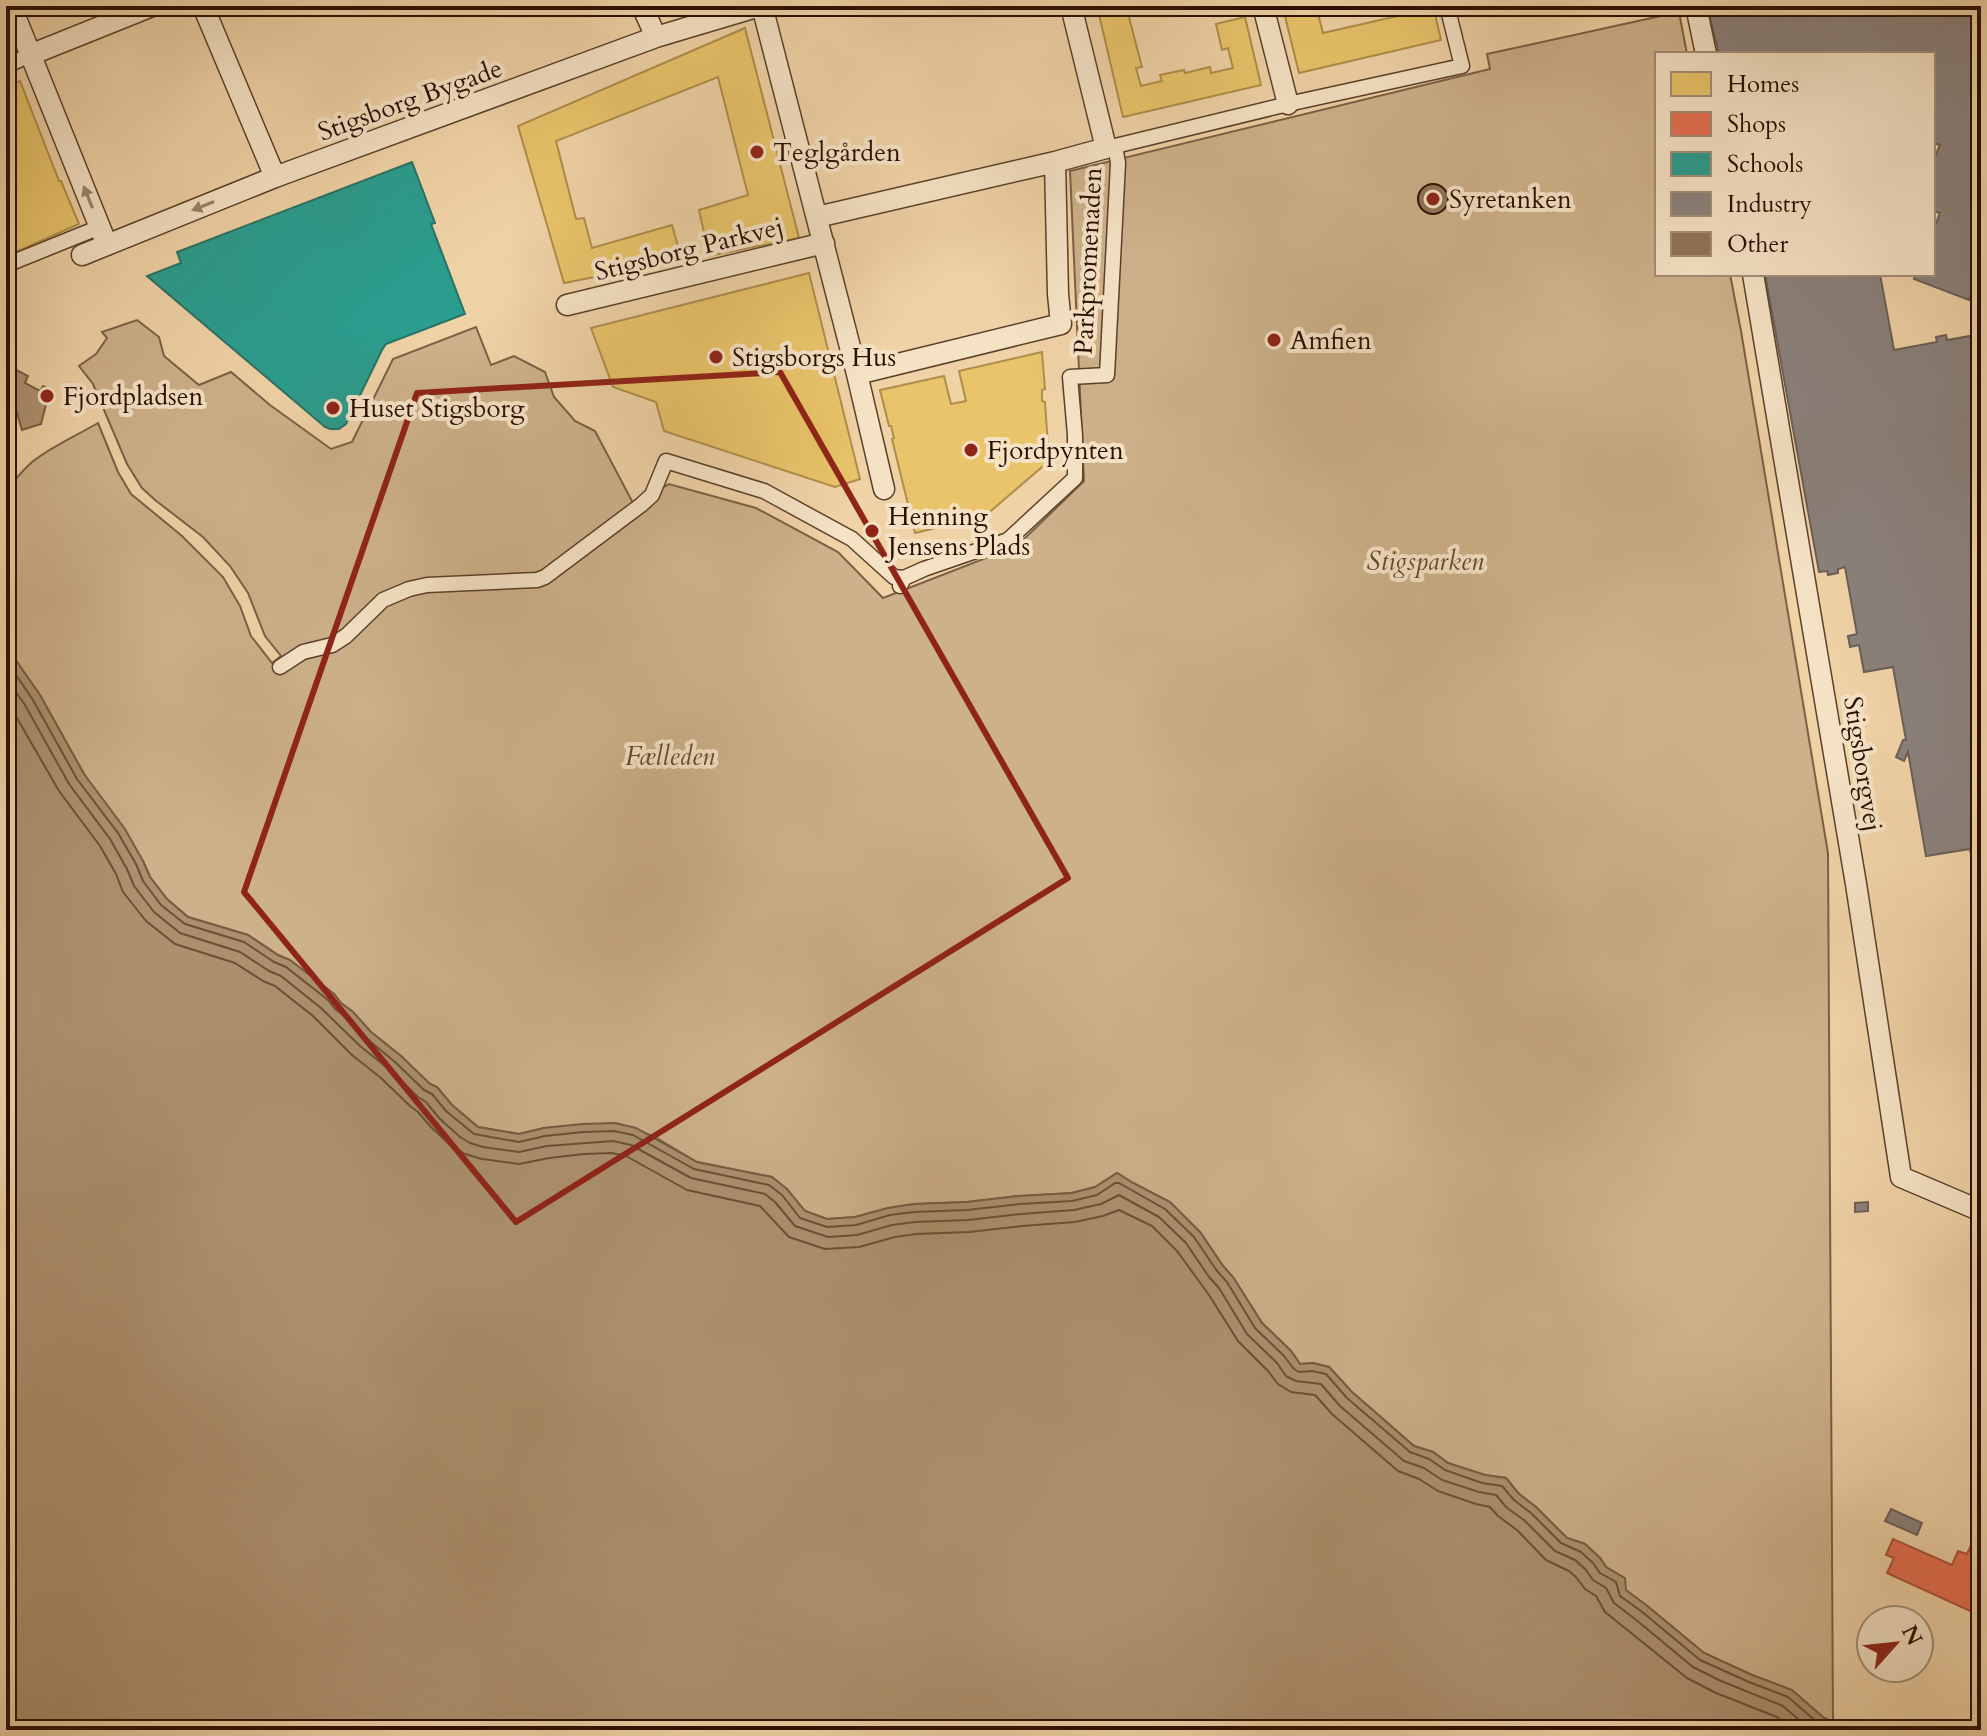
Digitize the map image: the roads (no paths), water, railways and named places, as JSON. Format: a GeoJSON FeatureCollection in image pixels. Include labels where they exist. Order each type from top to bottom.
{"type":"FeatureCollection","features":[{"type":"Feature","properties":{"kind":"street"},"geometry":{"type":"LineString","coordinates":[[6,265],[103,236],[11,6]]}},
{"type":"Feature","properties":{"kind":"street"},"geometry":{"type":"LineString","coordinates":[[6,66],[152,6]]}},
{"type":"Feature","properties":{"kind":"street"},"geometry":{"type":"LineString","coordinates":[[203,6],[275,177]]}},
{"type":"Feature","properties":{"kind":"street"},"geometry":{"type":"LineString","coordinates":[[642,6],[656,37]]}},
{"type":"Feature","properties":{"kind":"street","name":"Stigsborg Bygade"},"geometry":{"type":"LineString","coordinates":[[82,255],[103,236],[275,177],[656,37],[761,6]]}},
{"type":"Feature","properties":{"kind":"street","name":"Stigsborg Parkvej"},"geometry":{"type":"LineString","coordinates":[[761,6],[824,243],[884,489]]}},
{"type":"Feature","properties":{"kind":"street"},"geometry":{"type":"LineString","coordinates":[[1071,6],[1111,147],[1462,66],[1447,6]]}},
{"type":"Feature","properties":{"kind":"street"},"geometry":{"type":"LineString","coordinates":[[1263,6],[1288,104]]}},
{"type":"Feature","properties":{"kind":"street"},"geometry":{"type":"LineString","coordinates":[[1696,6],[1706,52]]}},
{"type":"Feature","properties":{"kind":"street","name":"Stigsborg Parkvej"},"geometry":{"type":"LineString","coordinates":[[817,217],[1111,147]]}},
{"type":"Feature","properties":{"kind":"street","name":"Parkpromenaden"},"geometry":{"type":"LineString","coordinates":[[280,667],[303,652],[332,645],[346,636],[383,600],[409,589],[427,585],[537,580],[545,577],[652,495],[666,461],[764,491],[827,523],[852,539],[902,582],[924,569],[1008,540],[1075,478],[1070,377],[1107,375],[1118,163],[1111,147]]}},
{"type":"Feature","properties":{"kind":"street"},"geometry":{"type":"LineString","coordinates":[[857,374],[1061,324],[1055,162]]}},
{"type":"Feature","properties":{"kind":"street","name":"Stigsborg Parkvej"},"geometry":{"type":"LineString","coordinates":[[567,305],[824,243]]}},
{"type":"Feature","properties":{"kind":"street","name":"Stigsborgvej"},"geometry":{"type":"LineString","coordinates":[[1753,276],[1856,884],[1901,1177],[1981,1211]]}},
{"type":"Feature","properties":{"kind":"water"},"geometry":{"type":"Polygon","coordinates":[[[16,370],[28,376],[25,383],[40,391],[43,386],[50,389],[41,424],[22,430],[8,383],[16,370]]]}},
{"type":"Feature","properties":{"kind":"water"},"geometry":{"type":"Polygon","coordinates":[[[6,646],[40,695],[84,774],[125,829],[150,877],[167,899],[188,917],[248,935],[290,960],[334,994],[371,1032],[437,1087],[452,1105],[478,1127],[519,1134],[582,1124],[615,1123],[636,1128],[697,1162],[772,1177],[787,1189],[805,1211],[827,1219],[855,1217],[914,1204],[1072,1193],[1095,1187],[1117,1173],[1170,1202],[1200,1232],[1262,1323],[1300,1364],[1329,1367],[1352,1392],[1414,1446],[1433,1452],[1448,1463],[1506,1478],[1567,1538],[1585,1544],[1606,1567],[1625,1578],[1626,1590],[1704,1653],[1792,1690],[1824,1718],[1858,1730],[6,1730],[6,646]]]}},
{"type":"Feature","properties":{"kind":"place","name":"Teglgården"},"geometry":{"type":"Point","coordinates":[757,152]}},
{"type":"Feature","properties":{"kind":"place","name":"Syretanken"},"geometry":{"type":"Point","coordinates":[1433,199]}},
{"type":"Feature","properties":{"kind":"place","name":"Amfien"},"geometry":{"type":"Point","coordinates":[1274,340]}},
{"type":"Feature","properties":{"kind":"place","name":"Stigsborgs Hus"},"geometry":{"type":"Point","coordinates":[716,357]}},
{"type":"Feature","properties":{"kind":"place","name":"Fjordpladsen"},"geometry":{"type":"Point","coordinates":[47,396]}},
{"type":"Feature","properties":{"kind":"place","name":"Huset Stigsborg"},"geometry":{"type":"Point","coordinates":[333,408]}},
{"type":"Feature","properties":{"kind":"place","name":"Fjordpynten"},"geometry":{"type":"Point","coordinates":[971,450]}},
{"type":"Feature","properties":{"kind":"place","name":"Henning Jensens Plads"},"geometry":{"type":"Point","coordinates":[872,531]}},
{"type":"Feature","properties":{"kind":"park label","name":"Stigsparken"},"geometry":{"type":"Point","coordinates":[1425,561]}},
{"type":"Feature","properties":{"kind":"park label","name":"Fælleden"},"geometry":{"type":"Point","coordinates":[670,756]}}]}
